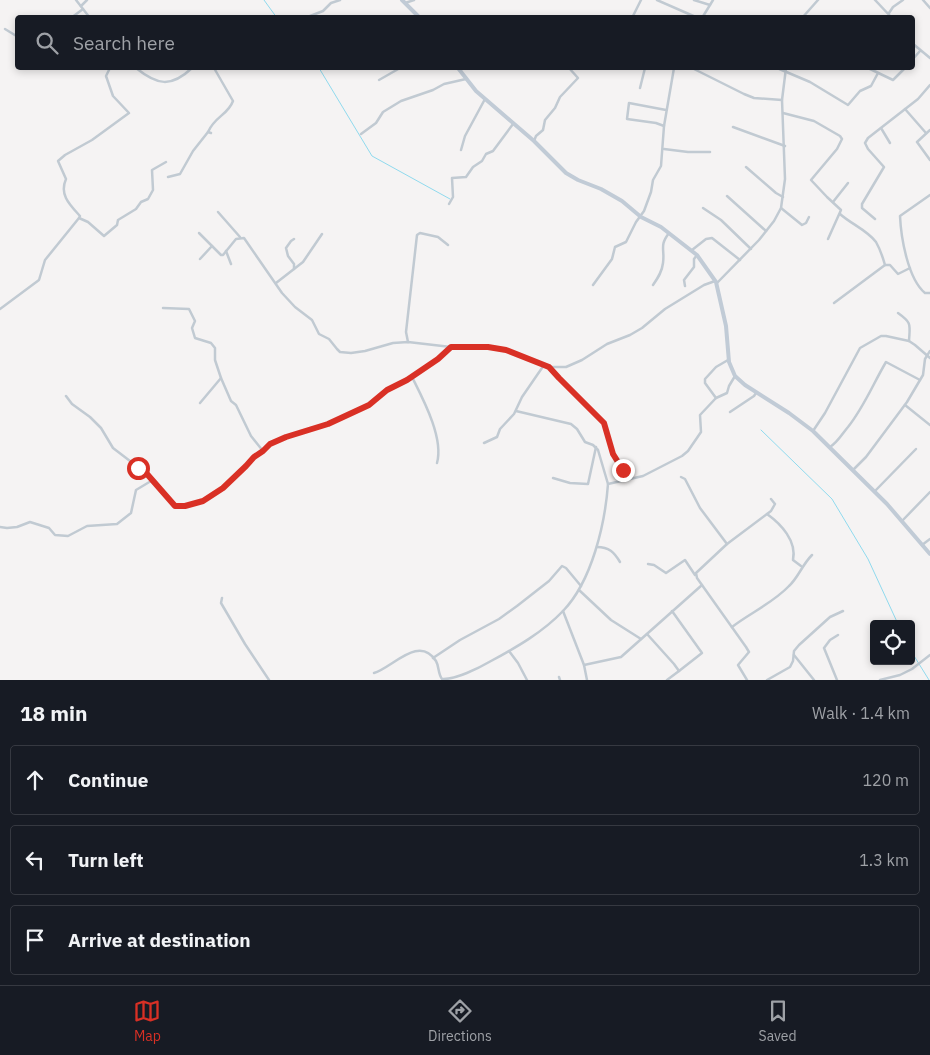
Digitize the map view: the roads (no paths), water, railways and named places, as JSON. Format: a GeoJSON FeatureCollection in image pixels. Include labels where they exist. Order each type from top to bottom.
{"type":"FeatureCollection","features":[{"type":"Feature","properties":{"kind":"street"},"geometry":{"type":"LineString","coordinates":[[76,0],[88,15]]}},
{"type":"Feature","properties":{"kind":"street"},"geometry":{"type":"LineString","coordinates":[[75,15],[87,0]]}},
{"type":"Feature","properties":{"kind":"street"},"geometry":{"type":"LineString","coordinates":[[312,15],[323,11],[331,3],[340,0]]}},
{"type":"Feature","properties":{"kind":"street"},"geometry":{"type":"LineString","coordinates":[[404,2],[414,0]]}},
{"type":"Feature","properties":{"kind":"street"},"geometry":{"type":"LineString","coordinates":[[633,15],[640,0]]}},
{"type":"Feature","properties":{"kind":"street"},"geometry":{"type":"LineString","coordinates":[[657,0],[693,15]]}},
{"type":"Feature","properties":{"kind":"street"},"geometry":{"type":"LineString","coordinates":[[694,0],[710,5]]}},
{"type":"Feature","properties":{"kind":"street"},"geometry":{"type":"LineString","coordinates":[[702,15],[713,0]]}},
{"type":"Feature","properties":{"kind":"street"},"geometry":{"type":"LineString","coordinates":[[805,15],[818,0]]}},
{"type":"Feature","properties":{"kind":"street"},"geometry":{"type":"LineString","coordinates":[[875,0],[889,13],[902,0]]}},
{"type":"Feature","properties":{"kind":"street"},"geometry":{"type":"LineString","coordinates":[[923,0],[930,8]]}},
{"type":"Feature","properties":{"kind":"street"},"geometry":{"type":"LineString","coordinates":[[404,2],[417,15]]}},
{"type":"Feature","properties":{"kind":"street"},"geometry":{"type":"LineString","coordinates":[[5,29],[15,35]]}},
{"type":"Feature","properties":{"kind":"street"},"geometry":{"type":"LineString","coordinates":[[915,46],[930,58]]}},
{"type":"Feature","properties":{"kind":"street"},"geometry":{"type":"LineString","coordinates":[[915,57],[920,51]]}},
{"type":"Feature","properties":{"kind":"street"},"geometry":{"type":"LineString","coordinates":[[109,70],[106,76],[111,93],[129,114],[58,161],[66,179],[64,185],[65,198],[80,218],[88,222],[104,236],[117,226],[118,220],[136,209],[141,202],[148,199],[153,190],[152,170],[166,162]]}},
{"type":"Feature","properties":{"kind":"street"},"geometry":{"type":"LineString","coordinates":[[139,70],[150,79],[169,83],[183,76],[190,70]]}},
{"type":"Feature","properties":{"kind":"street"},"geometry":{"type":"LineString","coordinates":[[168,177],[180,174],[193,151],[210,133],[212,122],[232,105],[233,101],[215,70]]}},
{"type":"Feature","properties":{"kind":"street"},"geometry":{"type":"LineString","coordinates":[[379,80],[396,70]]}},
{"type":"Feature","properties":{"kind":"street"},"geometry":{"type":"LineString","coordinates":[[459,70],[485,99],[534,140],[566,172],[578,180],[601,189],[622,201],[641,217],[657,225],[697,254],[716,283],[726,326],[728,360],[735,376],[744,385],[789,413],[813,431],[854,469],[930,554]]}},
{"type":"Feature","properties":{"kind":"street"},"geometry":{"type":"LineString","coordinates":[[534,140],[543,130],[544,122],[560,98],[576,80],[576,75],[571,70]]}},
{"type":"Feature","properties":{"kind":"street"},"geometry":{"type":"LineString","coordinates":[[640,88],[644,70]]}},
{"type":"Feature","properties":{"kind":"street"},"geometry":{"type":"LineString","coordinates":[[593,285],[612,259],[615,247],[626,242],[636,222],[641,217],[651,192],[653,180],[661,166],[666,110],[674,70]]}},
{"type":"Feature","properties":{"kind":"street"},"geometry":{"type":"LineString","coordinates":[[696,70],[754,98],[782,100]]}},
{"type":"Feature","properties":{"kind":"street"},"geometry":{"type":"LineString","coordinates":[[781,70],[802,78],[848,105],[860,91],[871,86],[878,73]]}},
{"type":"Feature","properties":{"kind":"street"},"geometry":{"type":"LineString","coordinates":[[872,70],[892,80],[903,70]]}},
{"type":"Feature","properties":{"kind":"street"},"geometry":{"type":"LineString","coordinates":[[218,212],[240,237],[247,241],[282,293],[295,307],[312,320],[319,334],[329,339],[340,352],[365,351],[393,343],[408,342],[451,347],[500,348],[549,367],[566,368],[607,344],[626,338],[642,328],[665,309],[704,285],[716,283],[751,249],[766,231],[781,208],[783,197],[785,146],[782,100],[785,72]]}},
{"type":"Feature","properties":{"kind":"street"},"geometry":{"type":"LineString","coordinates":[[361,134],[376,123],[383,112],[401,101],[444,84],[466,79]]}},
{"type":"Feature","properties":{"kind":"street"},"geometry":{"type":"LineString","coordinates":[[875,219],[862,208],[862,204],[884,167],[868,150],[865,142],[905,109],[930,85]]}},
{"type":"Feature","properties":{"kind":"street"},"geometry":{"type":"LineString","coordinates":[[461,150],[465,136],[485,99]]}},
{"type":"Feature","properties":{"kind":"street"},"geometry":{"type":"LineString","coordinates":[[664,126],[627,119],[629,103],[666,110]]}},
{"type":"Feature","properties":{"kind":"street"},"geometry":{"type":"LineString","coordinates":[[905,109],[926,133]]}},
{"type":"Feature","properties":{"kind":"street"},"geometry":{"type":"LineString","coordinates":[[783,113],[814,121],[842,139],[837,149],[811,180],[841,208],[828,239]]}},
{"type":"Feature","properties":{"kind":"street"},"geometry":{"type":"LineString","coordinates":[[449,204],[453,197],[452,178],[466,177],[473,167],[482,162],[486,154],[493,151],[514,123]]}},
{"type":"Feature","properties":{"kind":"street"},"geometry":{"type":"LineString","coordinates":[[734,127],[785,146]]}},
{"type":"Feature","properties":{"kind":"street"},"geometry":{"type":"LineString","coordinates":[[881,128],[890,142]]}},
{"type":"Feature","properties":{"kind":"street"},"geometry":{"type":"LineString","coordinates":[[930,130],[917,142],[930,160]]}},
{"type":"Feature","properties":{"kind":"street"},"geometry":{"type":"LineString","coordinates":[[664,149],[710,152]]}},
{"type":"Feature","properties":{"kind":"street"},"geometry":{"type":"LineString","coordinates":[[746,167],[783,197]]}},
{"type":"Feature","properties":{"kind":"street"},"geometry":{"type":"LineString","coordinates":[[833,202],[848,183]]}},
{"type":"Feature","properties":{"kind":"street"},"geometry":{"type":"LineString","coordinates":[[726,196],[766,231]]}},
{"type":"Feature","properties":{"kind":"street"},"geometry":{"type":"LineString","coordinates":[[930,196],[900,216],[910,268],[921,289],[925,293],[930,293]]}},
{"type":"Feature","properties":{"kind":"street"},"geometry":{"type":"LineString","coordinates":[[703,208],[721,220],[751,249]]}},
{"type":"Feature","properties":{"kind":"street"},"geometry":{"type":"LineString","coordinates":[[781,208],[802,225],[806,223],[808,217]]}},
{"type":"Feature","properties":{"kind":"street"},"geometry":{"type":"LineString","coordinates":[[840,214],[876,242],[885,266]]}},
{"type":"Feature","properties":{"kind":"street"},"geometry":{"type":"LineString","coordinates":[[0,309],[39,280],[45,260],[80,218]]}},
{"type":"Feature","properties":{"kind":"street"},"geometry":{"type":"LineString","coordinates":[[408,342],[406,332],[417,235],[420,233],[438,237],[448,245]]}},
{"type":"Feature","properties":{"kind":"street"},"geometry":{"type":"LineString","coordinates":[[653,284],[658,278],[663,265],[662,245],[669,233]]}},
{"type":"Feature","properties":{"kind":"street"},"geometry":{"type":"LineString","coordinates":[[199,234],[221,255],[240,237]]}},
{"type":"Feature","properties":{"kind":"street"},"geometry":{"type":"LineString","coordinates":[[276,283],[303,262],[322,234]]}},
{"type":"Feature","properties":{"kind":"street"},"geometry":{"type":"LineString","coordinates":[[692,250],[706,239],[712,238],[740,260]]}},
{"type":"Feature","properties":{"kind":"street"},"geometry":{"type":"LineString","coordinates":[[292,271],[295,266],[288,256],[286,248],[294,239]]}},
{"type":"Feature","properties":{"kind":"street"},"geometry":{"type":"LineString","coordinates":[[200,259],[212,246]]}},
{"type":"Feature","properties":{"kind":"street"},"geometry":{"type":"LineString","coordinates":[[226,251],[231,264]]}},
{"type":"Feature","properties":{"kind":"street"},"geometry":{"type":"LineString","coordinates":[[685,286],[684,280],[694,267],[694,259],[697,254]]}},
{"type":"Feature","properties":{"kind":"street"},"geometry":{"type":"LineString","coordinates":[[834,303],[885,266],[890,264],[896,274],[910,268]]}},
{"type":"Feature","properties":{"kind":"street"},"geometry":{"type":"LineString","coordinates":[[163,308],[189,309],[195,321],[192,328],[195,338],[211,343],[215,348],[215,360],[231,401],[236,406],[251,436],[263,451]]}},
{"type":"Feature","properties":{"kind":"street"},"geometry":{"type":"LineString","coordinates":[[898,313],[908,320],[910,324],[909,341]]}},
{"type":"Feature","properties":{"kind":"street"},"geometry":{"type":"LineString","coordinates":[[813,431],[860,348],[881,336],[886,336],[909,341],[930,358]]}},
{"type":"Feature","properties":{"kind":"street"},"geometry":{"type":"LineString","coordinates":[[66,396],[72,404],[101,428],[113,448],[147,474],[151,481],[161,489],[175,506],[196,504],[223,488],[270,444],[328,424],[369,405],[387,390],[412,377],[446,353],[451,347]]}},
{"type":"Feature","properties":{"kind":"street"},"geometry":{"type":"LineString","coordinates":[[854,469],[866,457],[904,405],[923,375],[926,355],[930,351]]}},
{"type":"Feature","properties":{"kind":"street"},"geometry":{"type":"LineString","coordinates":[[716,398],[705,383],[705,380],[716,367],[728,360]]}},
{"type":"Feature","properties":{"kind":"street"},"geometry":{"type":"LineString","coordinates":[[830,448],[837,442],[859,412],[886,362],[920,380]]}},
{"type":"Feature","properties":{"kind":"street"},"geometry":{"type":"LineString","coordinates":[[484,443],[497,437],[500,429],[514,414],[522,396],[544,365]]}},
{"type":"Feature","properties":{"kind":"street"},"geometry":{"type":"LineString","coordinates":[[549,367],[604,423],[613,454],[629,478]]}},
{"type":"Feature","properties":{"kind":"street"},"geometry":{"type":"LineString","coordinates":[[608,484],[648,474],[674,462],[688,451],[701,432],[700,415],[716,398],[727,393],[735,376]]}},
{"type":"Feature","properties":{"kind":"street"},"geometry":{"type":"LineString","coordinates":[[412,377],[425,404],[436,436],[437,463]]}},
{"type":"Feature","properties":{"kind":"street"},"geometry":{"type":"LineString","coordinates":[[200,403],[221,378]]}},
{"type":"Feature","properties":{"kind":"street"},"geometry":{"type":"LineString","coordinates":[[730,412],[754,396],[756,392]]}},
{"type":"Feature","properties":{"kind":"street"},"geometry":{"type":"LineString","coordinates":[[904,405],[930,424]]}},
{"type":"Feature","properties":{"kind":"street"},"geometry":{"type":"LineString","coordinates":[[374,673],[386,668],[404,655],[415,651],[423,651],[433,658],[440,677],[446,680],[469,672],[509,651],[548,624],[563,611],[579,590],[597,547],[608,484],[600,454],[596,447],[585,442],[577,429],[571,424],[516,410]]}},
{"type":"Feature","properties":{"kind":"street"},"geometry":{"type":"LineString","coordinates":[[554,478],[570,483],[588,484],[596,447]]}},
{"type":"Feature","properties":{"kind":"street"},"geometry":{"type":"LineString","coordinates":[[874,492],[916,449]]}},
{"type":"Feature","properties":{"kind":"street"},"geometry":{"type":"LineString","coordinates":[[681,477],[685,479],[698,503],[727,544]]}},
{"type":"Feature","properties":{"kind":"street"},"geometry":{"type":"LineString","coordinates":[[0,526],[7,528],[17,527],[30,522],[49,528],[55,535],[68,536],[87,526],[117,524],[131,513],[136,490],[151,481]]}},
{"type":"Feature","properties":{"kind":"street"},"geometry":{"type":"LineString","coordinates":[[902,521],[930,492]]}},
{"type":"Feature","properties":{"kind":"street"},"geometry":{"type":"LineString","coordinates":[[696,576],[696,573],[727,544],[768,514],[775,504],[771,499]]}},
{"type":"Feature","properties":{"kind":"street"},"geometry":{"type":"LineString","coordinates":[[768,514],[783,526],[793,548],[793,560],[802,566]]}},
{"type":"Feature","properties":{"kind":"street"},"geometry":{"type":"LineString","coordinates":[[922,545],[930,539]]}},
{"type":"Feature","properties":{"kind":"street"},"geometry":{"type":"LineString","coordinates":[[597,547],[606,547],[611,550],[620,562]]}},
{"type":"Feature","properties":{"kind":"street"},"geometry":{"type":"LineString","coordinates":[[732,627],[784,592],[792,584],[802,566],[812,555]]}},
{"type":"Feature","properties":{"kind":"street"},"geometry":{"type":"LineString","coordinates":[[648,564],[654,565],[666,574],[685,560],[748,652],[738,665],[747,680]]}},
{"type":"Feature","properties":{"kind":"street"},"geometry":{"type":"LineString","coordinates":[[433,658],[518,606],[548,581],[562,566],[566,568],[581,586]]}},
{"type":"Feature","properties":{"kind":"street"},"geometry":{"type":"LineString","coordinates":[[584,665],[622,657],[702,585]]}},
{"type":"Feature","properties":{"kind":"street"},"geometry":{"type":"LineString","coordinates":[[579,590],[611,620],[641,640]]}},
{"type":"Feature","properties":{"kind":"street"},"geometry":{"type":"LineString","coordinates":[[222,598],[221,603],[269,680]]}},
{"type":"Feature","properties":{"kind":"street"},"geometry":{"type":"LineString","coordinates":[[563,611],[584,665],[587,680]]}},
{"type":"Feature","properties":{"kind":"street"},"geometry":{"type":"LineString","coordinates":[[667,680],[702,653],[672,611]]}},
{"type":"Feature","properties":{"kind":"street"},"geometry":{"type":"LineString","coordinates":[[767,680],[790,667],[794,661],[793,654],[800,645],[830,617],[844,612]]}},
{"type":"Feature","properties":{"kind":"street"},"geometry":{"type":"LineString","coordinates":[[647,634],[679,671]]}},
{"type":"Feature","properties":{"kind":"street"},"geometry":{"type":"LineString","coordinates":[[837,680],[824,648],[838,634]]}},
{"type":"Feature","properties":{"kind":"street"},"geometry":{"type":"LineString","coordinates":[[509,651],[518,663],[526,680]]}},
{"type":"Feature","properties":{"kind":"street"},"geometry":{"type":"LineString","coordinates":[[793,654],[814,680]]}},
{"type":"Feature","properties":{"kind":"street"},"geometry":{"type":"LineString","coordinates":[[880,680],[890,679],[912,669],[930,655]]}},
{"type":"Feature","properties":{"kind":"street"},"geometry":{"type":"LineString","coordinates":[[599,657],[601,662]]}},
{"type":"Feature","properties":{"kind":"waterway"},"geometry":{"type":"LineString","coordinates":[[264,0],[275,15]]}},
{"type":"Feature","properties":{"kind":"waterway"},"geometry":{"type":"LineString","coordinates":[[320,70],[372,156],[450,199]]}},
{"type":"Feature","properties":{"kind":"waterway"},"geometry":{"type":"LineString","coordinates":[[761,430],[832,499],[868,559],[896,620]]}},
{"type":"Feature","properties":{"kind":"waterway"},"geometry":{"type":"LineString","coordinates":[[915,657],[929,680]]}}]}
